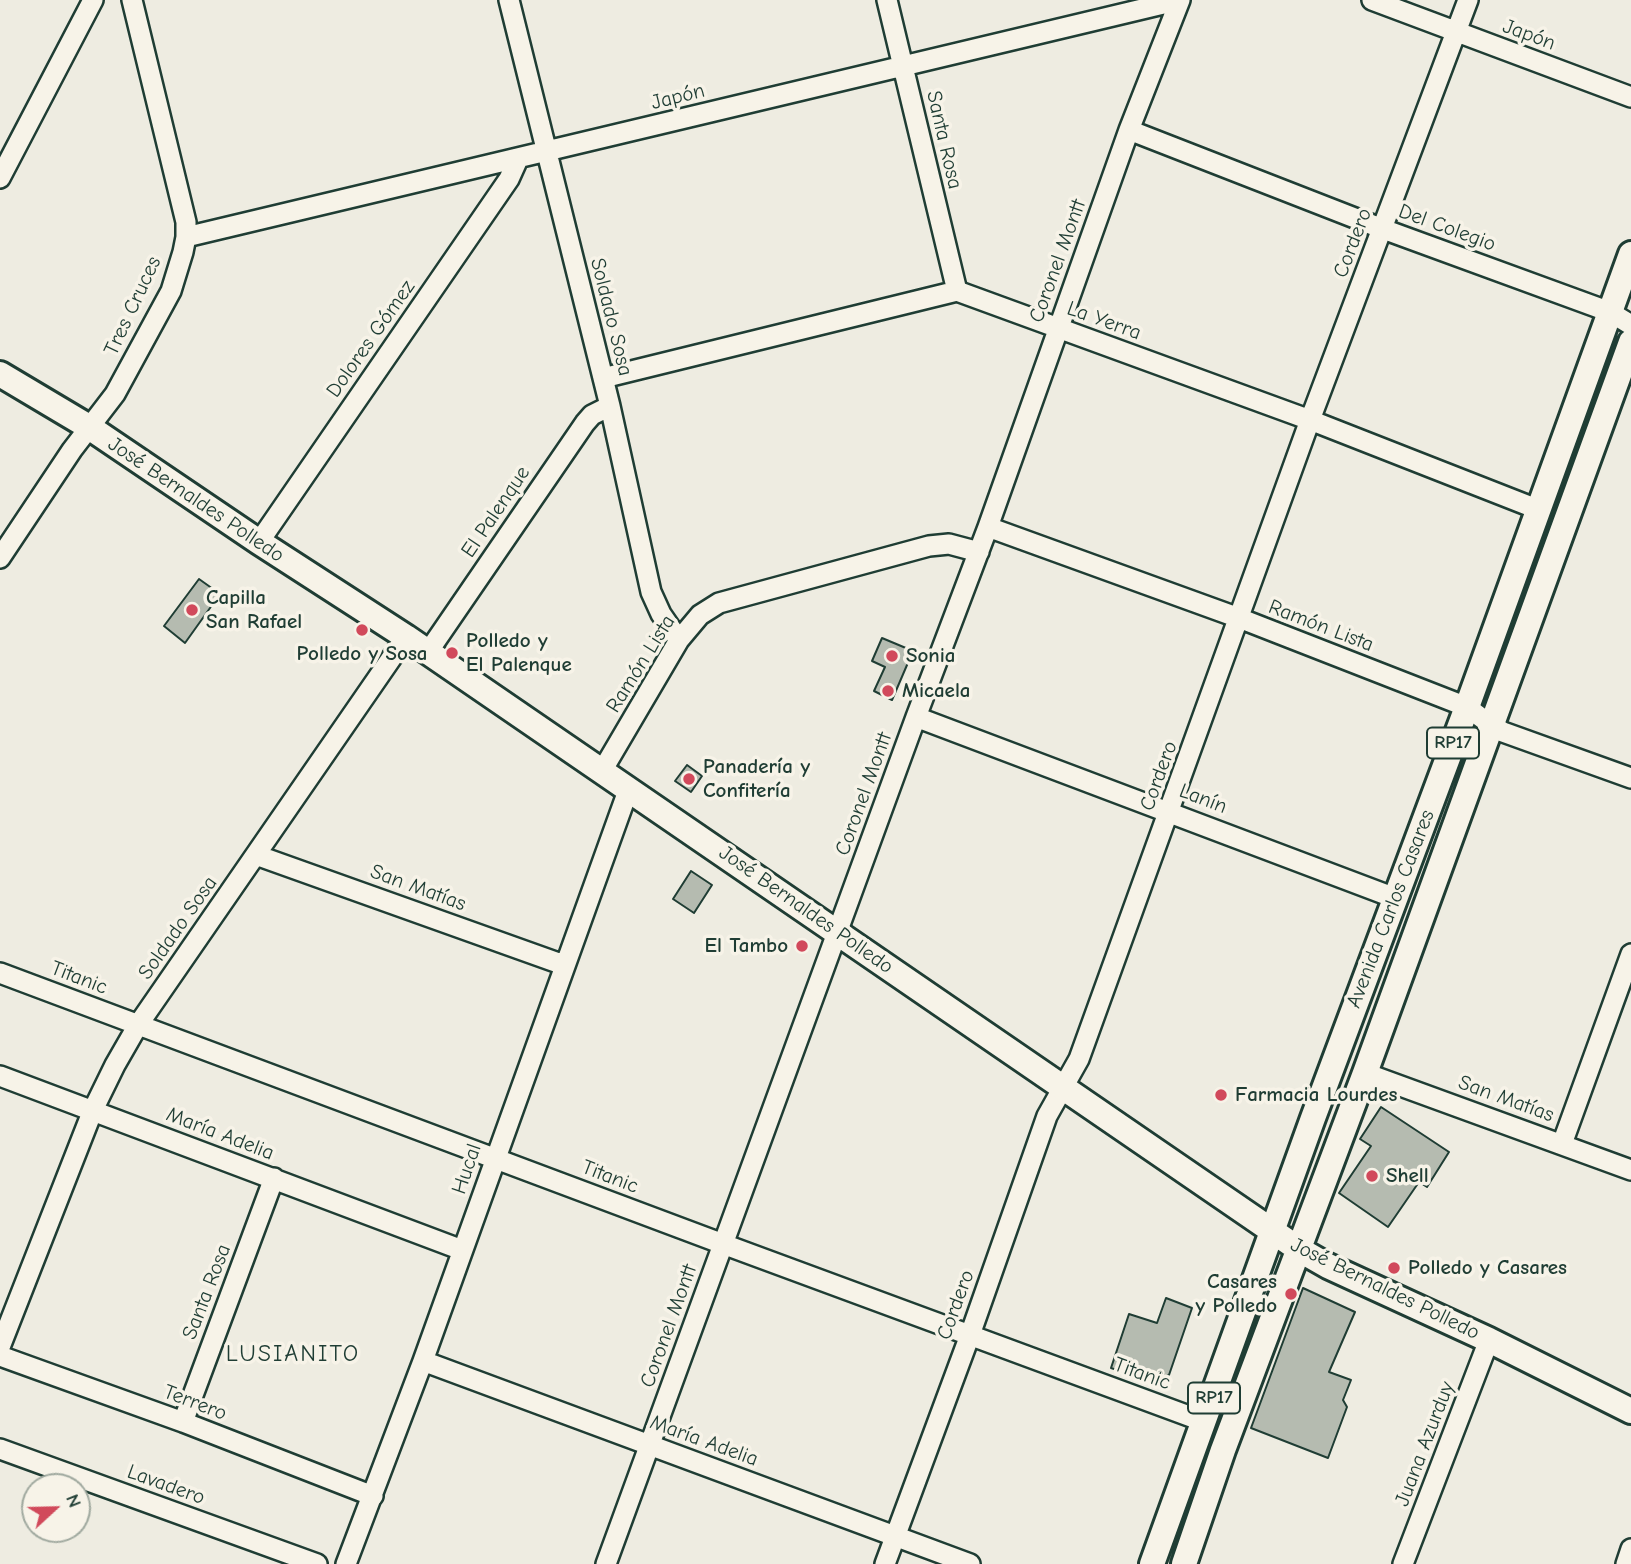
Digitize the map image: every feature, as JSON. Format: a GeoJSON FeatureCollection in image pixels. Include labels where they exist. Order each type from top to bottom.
{"type":"FeatureCollection","features":[{"type":"Feature","properties":{"kind":"main road","name":"Avenida Carlos Casares"},"geometry":{"type":"LineString","coordinates":[[1152,1564],[1631,254]]}},
{"type":"Feature","properties":{"kind":"main road","name":"Avenida Carlos Casares"},"geometry":{"type":"LineString","coordinates":[[1184,1564],[1223,1450],[1300,1250],[1631,342]]}},
{"type":"Feature","properties":{"kind":"main road","name":"José Bernaldes Polledo"},"geometry":{"type":"LineString","coordinates":[[0,374],[89,427],[428,652],[1300,1250],[1328,1266],[1489,1340],[1631,1411]]}},
{"type":"Feature","properties":{"kind":"street"},"geometry":{"type":"LineString","coordinates":[[0,178],[93,0]]}},
{"type":"Feature","properties":{"kind":"street","name":"Tres Cruces"},"geometry":{"type":"LineString","coordinates":[[0,558],[89,427],[115,394],[171,290],[186,237],[186,222],[132,0]]}},
{"type":"Feature","properties":{"kind":"street","name":"Soldado Sosa"},"geometry":{"type":"LineString","coordinates":[[509,0],[610,405],[651,592],[661,614],[679,640]]}},
{"type":"Feature","properties":{"kind":"street","name":"Santa Rosa"},"geometry":{"type":"LineString","coordinates":[[887,0],[957,291]]}},
{"type":"Feature","properties":{"kind":"street","name":"Japón"},"geometry":{"type":"LineString","coordinates":[[186,237],[1180,0]]}},
{"type":"Feature","properties":{"kind":"street","name":"Coronel Montt"},"geometry":{"type":"LineString","coordinates":[[606,1564],[979,552],[1129,131],[1180,0]]}},
{"type":"Feature","properties":{"kind":"street","name":"Japón"},"geometry":{"type":"LineString","coordinates":[[1372,0],[1631,97]]}},
{"type":"Feature","properties":{"kind":"street","name":"Cordero"},"geometry":{"type":"LineString","coordinates":[[885,1564],[1047,1116],[1079,1059],[1310,420],[1468,0]]}},
{"type":"Feature","properties":{"kind":"street","name":"Del Colegio"},"geometry":{"type":"LineString","coordinates":[[1129,131],[1609,312],[1631,325]]}},
{"type":"Feature","properties":{"kind":"street","name":"Dolores Gómez"},"geometry":{"type":"LineString","coordinates":[[259,542],[509,179],[518,159]]}},
{"type":"Feature","properties":{"kind":"street"},"geometry":{"type":"LineString","coordinates":[[603,377],[957,291]]}},
{"type":"Feature","properties":{"kind":"street","name":"La Yerra"},"geometry":{"type":"LineString","coordinates":[[957,291],[1310,420],[1537,509]]}},
{"type":"Feature","properties":{"kind":"street","name":"El Palenque"},"geometry":{"type":"LineString","coordinates":[[428,652],[585,423],[592,415],[610,405]]}},
{"type":"Feature","properties":{"kind":"street","name":"Ramón Lista"},"geometry":{"type":"LineString","coordinates":[[988,527],[1239,618],[1467,707],[1491,725],[1631,778]]}},
{"type":"Feature","properties":{"kind":"street","name":"Ramón Lista"},"geometry":{"type":"LineString","coordinates":[[602,771],[679,640],[700,615],[719,603],[929,546],[949,544],[979,552]]}},
{"type":"Feature","properties":{"kind":"street","name":"Soldado Sosa"},"geometry":{"type":"LineString","coordinates":[[0,1346],[93,1110],[115,1065],[138,1025],[406,638]]}},
{"type":"Feature","properties":{"kind":"street","name":"Lanín"},"geometry":{"type":"LineString","coordinates":[[916,717],[1395,898]]}},
{"type":"Feature","properties":{"kind":"street","name":"Hucal"},"geometry":{"type":"LineString","coordinates":[[346,1564],[423,1361],[629,788]]}},
{"type":"Feature","properties":{"kind":"street","name":"San Matías"},"geometry":{"type":"LineString","coordinates":[[256,855],[564,965]]}},
{"type":"Feature","properties":{"kind":"street"},"geometry":{"type":"LineString","coordinates":[[1562,1144],[1631,954]]}},
{"type":"Feature","properties":{"kind":"street","name":"Titanic"},"geometry":{"type":"LineString","coordinates":[[0,973],[1205,1422]]}},
{"type":"Feature","properties":{"kind":"street","name":"San Matías"},"geometry":{"type":"LineString","coordinates":[[1365,1073],[1631,1170]]}},
{"type":"Feature","properties":{"kind":"street","name":"María Adelia"},"geometry":{"type":"LineString","coordinates":[[0,1076],[462,1250]]}},
{"type":"Feature","properties":{"kind":"street","name":"Santa Rosa"},"geometry":{"type":"LineString","coordinates":[[183,1422],[274,1178]]}},
{"type":"Feature","properties":{"kind":"street","name":"Juana Azurduy"},"geometry":{"type":"LineString","coordinates":[[1403,1564],[1489,1340]]}},
{"type":"Feature","properties":{"kind":"street","name":"Terrero"},"geometry":{"type":"LineString","coordinates":[[0,1356],[183,1422],[373,1496]]}},
{"type":"Feature","properties":{"kind":"street","name":"María Adelia"},"geometry":{"type":"LineString","coordinates":[[423,1361],[970,1564]]}},
{"type":"Feature","properties":{"kind":"street","name":"Lavadero"},"geometry":{"type":"LineString","coordinates":[[0,1449],[317,1564]]}},
{"type":"Feature","properties":{"kind":"street"},"geometry":{"type":"LineString","coordinates":[[1626,1564],[1631,1549]]}},
{"type":"Feature","properties":{"kind":"building","name":"Capilla San Rafael"},"geometry":{"type":"Polygon","coordinates":[[[199,579],[220,594],[185,643],[164,626],[199,579]]]}},
{"type":"Feature","properties":{"kind":"building","name":"Sonia"},"geometry":{"type":"Polygon","coordinates":[[[882,638],[913,651],[892,700],[874,691],[885,667],[872,661],[882,638]]]}},
{"type":"Feature","properties":{"kind":"building","name":"Panadería y Confitería"},"geometry":{"type":"Polygon","coordinates":[[[687,765],[702,776],[691,792],[675,781],[687,765]]]}},
{"type":"Feature","properties":{"kind":"building"},"geometry":{"type":"Polygon","coordinates":[[[691,871],[712,885],[694,913],[673,899],[691,871]]]}},
{"type":"Feature","properties":{"kind":"building"},"geometry":{"type":"Polygon","coordinates":[[[1381,1107],[1449,1152],[1427,1187],[1419,1182],[1388,1227],[1339,1193],[1371,1146],[1360,1139],[1381,1107]]]}},
{"type":"Feature","properties":{"kind":"building"},"geometry":{"type":"Polygon","coordinates":[[[1303,1288],[1355,1312],[1329,1372],[1351,1380],[1343,1400],[1347,1407],[1328,1458],[1251,1428],[1303,1288]]]}},
{"type":"Feature","properties":{"kind":"building"},"geometry":{"type":"Polygon","coordinates":[[[1166,1298],[1192,1308],[1169,1375],[1153,1382],[1111,1368],[1129,1314],[1157,1323],[1166,1298]]]}},
{"type":"Feature","properties":{"kind":"place","name":"Capilla San Rafael"},"geometry":{"type":"Point","coordinates":[192,610]}},
{"type":"Feature","properties":{"kind":"place","name":"Polledo y Sosa"},"geometry":{"type":"Point","coordinates":[362,630]}},
{"type":"Feature","properties":{"kind":"place","name":"Polledo y El Palenque"},"geometry":{"type":"Point","coordinates":[452,653]}},
{"type":"Feature","properties":{"kind":"place","name":"Sonia"},"geometry":{"type":"Point","coordinates":[892,656]}},
{"type":"Feature","properties":{"kind":"place","name":"Micaela"},"geometry":{"type":"Point","coordinates":[888,691]}},
{"type":"Feature","properties":{"kind":"place","name":"Panadería y Confitería"},"geometry":{"type":"Point","coordinates":[689,779]}},
{"type":"Feature","properties":{"kind":"place","name":"El Tambo"},"geometry":{"type":"Point","coordinates":[802,946]}},
{"type":"Feature","properties":{"kind":"place","name":"Farmacia Lourdes"},"geometry":{"type":"Point","coordinates":[1221,1095]}},
{"type":"Feature","properties":{"kind":"place","name":"Shell"},"geometry":{"type":"Point","coordinates":[1372,1176]}},
{"type":"Feature","properties":{"kind":"place","name":"Polledo y Casares"},"geometry":{"type":"Point","coordinates":[1394,1268]}},
{"type":"Feature","properties":{"kind":"place","name":"Casares y Polledo"},"geometry":{"type":"Point","coordinates":[1291,1294]}},
{"type":"Feature","properties":{"kind":"district","name":"LUSIANITO"},"geometry":{"type":"Point","coordinates":[293,1354]}}]}
